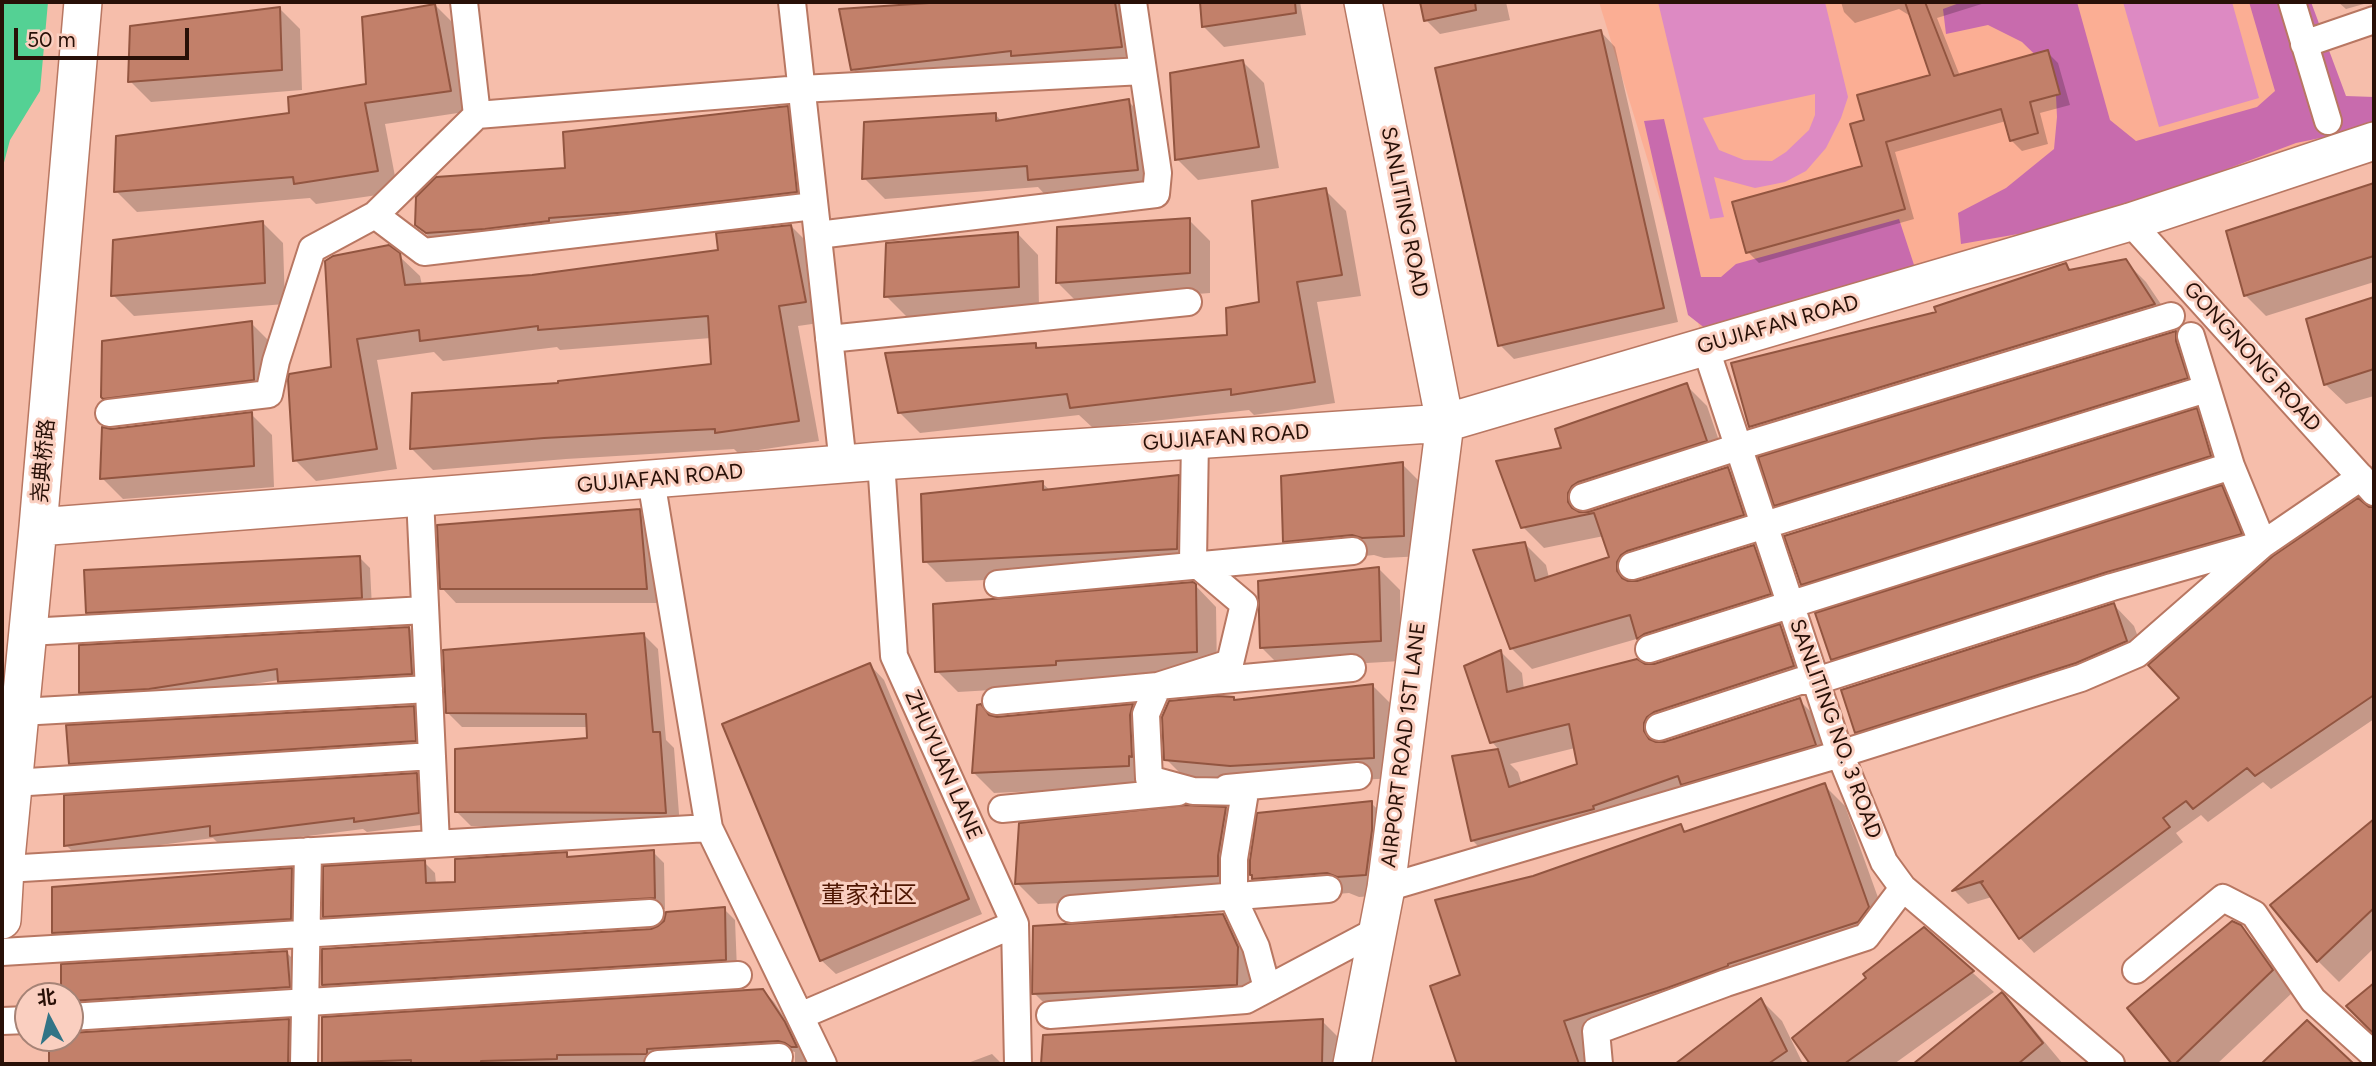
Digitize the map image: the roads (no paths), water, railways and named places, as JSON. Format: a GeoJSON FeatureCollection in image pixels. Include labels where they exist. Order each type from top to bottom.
{"type":"FeatureCollection","features":[{"type":"Feature","properties":{"kind":"street","name":"尧典桥路"},"geometry":{"type":"LineString","coordinates":[[2,920],[83,2]]}},
{"type":"Feature","properties":{"kind":"street"},"geometry":{"type":"LineString","coordinates":[[464,2],[477,115]]}},
{"type":"Feature","properties":{"kind":"street"},"geometry":{"type":"LineString","coordinates":[[792,2],[843,464]]}},
{"type":"Feature","properties":{"kind":"street"},"geometry":{"type":"LineString","coordinates":[[818,235],[1156,194],[1158,173],[1133,2]]}},
{"type":"Feature","properties":{"kind":"street","name":"SANLITING ROAD"},"geometry":{"type":"LineString","coordinates":[[1363,2],[1445,423]]}},
{"type":"Feature","properties":{"kind":"street"},"geometry":{"type":"LineString","coordinates":[[2292,2],[2328,121]]}},
{"type":"Feature","properties":{"kind":"street"},"geometry":{"type":"LineString","coordinates":[[2304,44],[2374,20]]}},
{"type":"Feature","properties":{"kind":"street"},"geometry":{"type":"LineString","coordinates":[[109,413],[269,394],[276,360],[312,249],[375,215],[477,115],[801,89],[1143,71]]}},
{"type":"Feature","properties":{"kind":"street","name":"GUJIAFAN ROAD"},"geometry":{"type":"LineString","coordinates":[[38,527],[881,461],[1445,423],[2130,222],[2374,141]]}},
{"type":"Feature","properties":{"kind":"street"},"geometry":{"type":"LineString","coordinates":[[375,215],[424,251],[814,206]]}},
{"type":"Feature","properties":{"kind":"street","name":"GONGNONG ROAD"},"geometry":{"type":"LineString","coordinates":[[2130,222],[2367,484]]}},
{"type":"Feature","properties":{"kind":"street"},"geometry":{"type":"LineString","coordinates":[[829,339],[1188,302]]}},
{"type":"Feature","properties":{"kind":"street"},"geometry":{"type":"LineString","coordinates":[[1583,497],[1738,447],[2171,316]]}},
{"type":"Feature","properties":{"kind":"street"},"geometry":{"type":"LineString","coordinates":[[2191,336],[2231,466],[2263,544]]}},
{"type":"Feature","properties":{"kind":"street","name":"SANLITING NO. 3 ROAD"},"geometry":{"type":"LineString","coordinates":[[1705,346],[1840,754],[1884,862],[1903,888],[2111,1064]]}},
{"type":"Feature","properties":{"kind":"street"},"geometry":{"type":"LineString","coordinates":[[1632,566],[2206,389]]}},
{"type":"Feature","properties":{"kind":"street","name":"AIRPORT ROAD 1ST LANE"},"geometry":{"type":"LineString","coordinates":[[1352,1064],[1386,888],[1445,423]]}},
{"type":"Feature","properties":{"kind":"street"},"geometry":{"type":"LineString","coordinates":[[1195,440],[1194,561],[1244,604],[1230,663],[1158,686],[1146,714],[1149,779],[1193,791],[1244,792],[1234,859],[1234,895],[1256,947],[1267,988]]}},
{"type":"Feature","properties":{"kind":"street","name":"ZHUYUAN LANE"},"geometry":{"type":"LineString","coordinates":[[881,461],[894,656],[1015,924],[1018,1064]]}},
{"type":"Feature","properties":{"kind":"street"},"geometry":{"type":"LineString","coordinates":[[1649,649],[2231,466]]}},
{"type":"Feature","properties":{"kind":"street"},"geometry":{"type":"LineString","coordinates":[[650,480],[709,828],[823,1064]]}},
{"type":"Feature","properties":{"kind":"street"},"geometry":{"type":"LineString","coordinates":[[1386,888],[1840,754],[2081,678],[2137,654],[2263,544],[2367,484]]}},
{"type":"Feature","properties":{"kind":"street"},"geometry":{"type":"LineString","coordinates":[[420,497],[436,844]]}},
{"type":"Feature","properties":{"kind":"street"},"geometry":{"type":"LineString","coordinates":[[1659,727],[1800,681],[1816,681],[2112,587],[2263,544]]}},
{"type":"Feature","properties":{"kind":"street"},"geometry":{"type":"LineString","coordinates":[[998,584],[1353,551]]}},
{"type":"Feature","properties":{"kind":"street"},"geometry":{"type":"LineString","coordinates":[[28,632],[425,610]]}},
{"type":"Feature","properties":{"kind":"street"},"geometry":{"type":"LineString","coordinates":[[996,701],[1352,668]]}},
{"type":"Feature","properties":{"kind":"street"},"geometry":{"type":"LineString","coordinates":[[20,712],[429,689]]}},
{"type":"Feature","properties":{"kind":"street"},"geometry":{"type":"LineString","coordinates":[[13,783],[432,756]]}},
{"type":"Feature","properties":{"kind":"street"},"geometry":{"type":"LineString","coordinates":[[1002,809],[1358,776]]}},
{"type":"Feature","properties":{"kind":"street"},"geometry":{"type":"LineString","coordinates":[[5,869],[709,828]]}},
{"type":"Feature","properties":{"kind":"street"},"geometry":{"type":"LineString","coordinates":[[304,1064],[308,851]]}},
{"type":"Feature","properties":{"kind":"street"},"geometry":{"type":"LineString","coordinates":[[1599,1064],[1597,1031],[1726,983],[1866,937],[1903,888]]}},
{"type":"Feature","properties":{"kind":"street"},"geometry":{"type":"LineString","coordinates":[[1071,909],[1328,889]]}},
{"type":"Feature","properties":{"kind":"street"},"geometry":{"type":"LineString","coordinates":[[2137,970],[2223,898],[2253,914],[2313,1000],[2374,1055]]}},
{"type":"Feature","properties":{"kind":"street"},"geometry":{"type":"LineString","coordinates":[[2,951],[650,913]]}},
{"type":"Feature","properties":{"kind":"street"},"geometry":{"type":"LineString","coordinates":[[800,1016],[1015,924]]}},
{"type":"Feature","properties":{"kind":"street"},"geometry":{"type":"LineString","coordinates":[[1051,1015],[1246,1000],[1378,930]]}},
{"type":"Feature","properties":{"kind":"street"},"geometry":{"type":"LineString","coordinates":[[84,1016],[738,975]]}},
{"type":"Feature","properties":{"kind":"street"},"geometry":{"type":"LineString","coordinates":[[657,1064],[779,1056]]}},
{"type":"Feature","properties":{"kind":"district","name":"董家社区"},"geometry":{"type":"Point","coordinates":[869,896]}}]}
